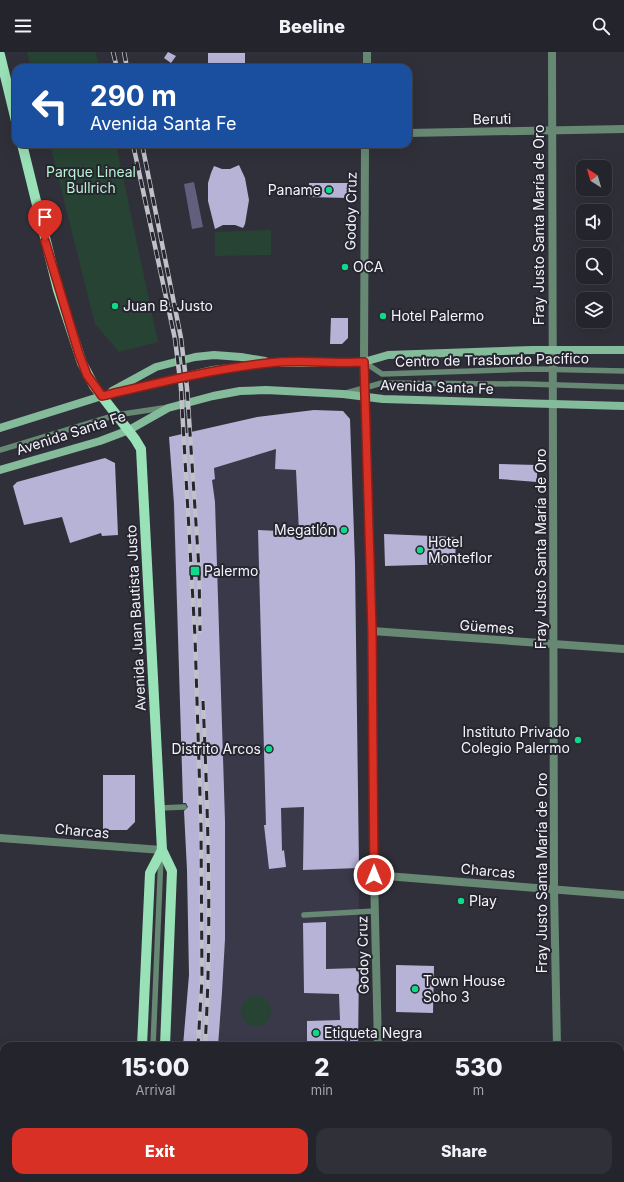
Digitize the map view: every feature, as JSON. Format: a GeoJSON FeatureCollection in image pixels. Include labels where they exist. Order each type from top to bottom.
{"type":"FeatureCollection","features":[{"type":"Feature","properties":{"kind":"main road"},"geometry":{"type":"LineString","coordinates":[[0,55],[12,104]]}},
{"type":"Feature","properties":{"kind":"main road","name":"Avenida Juan Bautista Justo"},"geometry":{"type":"LineString","coordinates":[[23,148],[58,290],[87,375],[116,415],[129,430],[141,449],[162,850],[172,871],[165,1042]]}},
{"type":"Feature","properties":{"kind":"main road","name":"Avenida Santa Fe"},"geometry":{"type":"LineString","coordinates":[[0,428],[102,396],[213,370],[271,363],[364,362],[388,355],[553,350],[624,350]]}},
{"type":"Feature","properties":{"kind":"main road","name":"Avenida Santa Fe"},"geometry":{"type":"LineString","coordinates":[[102,396],[156,367],[195,357],[214,355],[240,357],[271,363]]}},
{"type":"Feature","properties":{"kind":"main road","name":"Avenida Santa Fe"},"geometry":{"type":"LineString","coordinates":[[0,470],[129,430],[168,408],[213,396],[240,391],[266,390],[343,394],[383,399],[624,406]]}},
{"type":"Feature","properties":{"kind":"main road"},"geometry":{"type":"LineString","coordinates":[[142,1042],[150,873],[162,850]]}},
{"type":"Feature","properties":{"kind":"street"},"geometry":{"type":"LineString","coordinates":[[367,52],[367,64]]}},
{"type":"Feature","properties":{"kind":"street","name":"Fray Justo Santa María de Oro"},"geometry":{"type":"LineString","coordinates":[[552,52],[554,889],[557,1042]]}},
{"type":"Feature","properties":{"kind":"street","name":"Beruti"},"geometry":{"type":"LineString","coordinates":[[412,133],[624,129]]}},
{"type":"Feature","properties":{"kind":"street","name":"Godoy Cruz"},"geometry":{"type":"LineString","coordinates":[[365,148],[364,362],[372,631],[374,875],[378,1042]]}},
{"type":"Feature","properties":{"kind":"street","name":"Güemes"},"geometry":{"type":"LineString","coordinates":[[372,631],[624,649]]}},
{"type":"Feature","properties":{"kind":"street","name":"Charcas"},"geometry":{"type":"LineString","coordinates":[[0,838],[162,850]]}},
{"type":"Feature","properties":{"kind":"street","name":"Charcas"},"geometry":{"type":"LineString","coordinates":[[374,875],[624,895]]}},
{"type":"Feature","properties":{"kind":"lane","name":"Centro de Trasbordo Pacífico"},"geometry":{"type":"LineString","coordinates":[[364,362],[382,374],[553,370],[624,371]]}},
{"type":"Feature","properties":{"kind":"lane","name":"Centro de Trasbordo Pacífico"},"geometry":{"type":"LineString","coordinates":[[343,394],[382,383],[553,385],[624,388]]}},
{"type":"Feature","properties":{"kind":"lane"},"geometry":{"type":"LineString","coordinates":[[0,450],[116,415],[168,408]]}},
{"type":"Feature","properties":{"kind":"lane"},"geometry":{"type":"LineString","coordinates":[[160,808],[184,807]]}},
{"type":"Feature","properties":{"kind":"lane"},"geometry":{"type":"LineString","coordinates":[[153,1042],[162,850]]}},
{"type":"Feature","properties":{"kind":"lane"},"geometry":{"type":"LineString","coordinates":[[304,915],[375,911]]}},
{"type":"Feature","properties":{"kind":"shaded area"},"geometry":{"type":"Polygon","coordinates":[[[194,182],[203,227],[192,229],[184,184],[194,182]]]}},
{"type":"Feature","properties":{"kind":"shaded area","name":"Distrito Arcos"},"geometry":{"type":"Polygon","coordinates":[[[295,438],[359,868],[358,1042],[183,1042],[189,975],[187,869],[172,485],[199,486],[199,480],[215,479],[214,468],[295,438]]]}},
{"type":"Feature","properties":{"kind":"green space"},"geometry":{"type":"Polygon","coordinates":[[[27,52],[96,52],[98,64],[30,64],[27,52]]]}},
{"type":"Feature","properties":{"kind":"green space","name":"Parque Lineal Bullrich"},"geometry":{"type":"Polygon","coordinates":[[[51,148],[117,148],[158,342],[119,352],[95,324],[51,148]]]}},
{"type":"Feature","properties":{"kind":"green space"},"geometry":{"type":"Polygon","coordinates":[[[271,230],[271,255],[215,256],[215,232],[271,230]]]}},
{"type":"Feature","properties":{"kind":"green space"},"geometry":{"type":"Polygon","coordinates":[[[256,996],[267,1000],[271,1011],[267,1022],[256,1026],[245,1022],[241,1011],[245,1000],[256,996]]]}},
{"type":"Feature","properties":{"kind":"building"},"geometry":{"type":"Polygon","coordinates":[[[168,52],[176,56],[171,63],[164,58],[168,52]]]}},
{"type":"Feature","properties":{"kind":"building"},"geometry":{"type":"Polygon","coordinates":[[[208,53],[245,53],[245,64],[208,64],[208,53]]]}},
{"type":"Feature","properties":{"kind":"building"},"geometry":{"type":"Polygon","coordinates":[[[239,165],[245,178],[249,200],[245,224],[243,228],[235,225],[223,225],[215,229],[208,201],[208,183],[211,173],[214,166],[222,169],[230,169],[239,165]]]}},
{"type":"Feature","properties":{"kind":"building","name":"Paname"},"geometry":{"type":"Polygon","coordinates":[[[309,183],[348,183],[348,198],[309,197],[309,183]]]}},
{"type":"Feature","properties":{"kind":"building"},"geometry":{"type":"Polygon","coordinates":[[[331,318],[348,318],[348,338],[342,344],[330,344],[331,318]]]}},
{"type":"Feature","properties":{"kind":"building"},"geometry":{"type":"Polygon","coordinates":[[[314,410],[343,411],[350,419],[355,563],[359,868],[303,870],[304,807],[281,808],[282,851],[284,850],[286,867],[269,869],[264,825],[266,825],[258,530],[299,532],[296,470],[275,469],[276,449],[214,468],[215,479],[212,480],[215,502],[225,821],[225,939],[218,1042],[183,1042],[189,975],[187,870],[184,811],[188,807],[186,803],[183,803],[174,503],[169,437],[257,417],[314,410]]]}},
{"type":"Feature","properties":{"kind":"building"},"geometry":{"type":"Polygon","coordinates":[[[105,458],[115,463],[118,535],[102,536],[101,533],[70,543],[62,517],[24,525],[13,486],[17,482],[105,458]]]}},
{"type":"Feature","properties":{"kind":"building"},"geometry":{"type":"Polygon","coordinates":[[[499,464],[537,465],[537,482],[499,479],[499,464]]]}},
{"type":"Feature","properties":{"kind":"building","name":"Hotel Monteflor"},"geometry":{"type":"Polygon","coordinates":[[[384,534],[456,537],[455,564],[385,566],[384,534]]]}},
{"type":"Feature","properties":{"kind":"building"},"geometry":{"type":"Polygon","coordinates":[[[103,775],[135,775],[135,822],[127,830],[103,830],[103,775]]]}},
{"type":"Feature","properties":{"kind":"building"},"geometry":{"type":"Polygon","coordinates":[[[326,922],[326,969],[359,968],[358,1042],[307,1042],[307,1021],[340,1020],[339,994],[304,993],[303,923],[326,922]]]}},
{"type":"Feature","properties":{"kind":"building","name":"Town House Soho 3"},"geometry":{"type":"Polygon","coordinates":[[[396,965],[434,966],[433,1013],[396,1012],[396,965]]]}},
{"type":"Feature","properties":{"kind":"railway"},"geometry":{"type":"LineString","coordinates":[[113,52],[116,64]]}},
{"type":"Feature","properties":{"kind":"railway"},"geometry":{"type":"LineString","coordinates":[[124,52],[126,64]]}},
{"type":"Feature","properties":{"kind":"railway"},"geometry":{"type":"LineString","coordinates":[[134,148],[175,339],[181,388],[195,637],[201,828],[202,979],[198,1042]]}},
{"type":"Feature","properties":{"kind":"railway"},"geometry":{"type":"LineString","coordinates":[[143,148],[181,338],[187,388],[199,569],[200,631]]}},
{"type":"Feature","properties":{"kind":"railway"},"geometry":{"type":"LineString","coordinates":[[203,701],[208,830],[209,917],[205,1042]]}},
{"type":"Feature","properties":{"kind":"place","name":"Paname"},"geometry":{"type":"Point","coordinates":[329,190]}},
{"type":"Feature","properties":{"kind":"place","name":"OCA"},"geometry":{"type":"Point","coordinates":[345,267]}},
{"type":"Feature","properties":{"kind":"place","name":"Juan B. Justo"},"geometry":{"type":"Point","coordinates":[115,306]}},
{"type":"Feature","properties":{"kind":"place","name":"Hotel Palermo"},"geometry":{"type":"Point","coordinates":[383,316]}},
{"type":"Feature","properties":{"kind":"place","name":"Megatlón"},"geometry":{"type":"Point","coordinates":[344,530]}},
{"type":"Feature","properties":{"kind":"place","name":"Hotel Monteflor"},"geometry":{"type":"Point","coordinates":[420,550]}},
{"type":"Feature","properties":{"kind":"place","name":"Palermo"},"geometry":{"type":"Point","coordinates":[195,571]}},
{"type":"Feature","properties":{"kind":"place","name":"Instituto Privado Colegio Palermo"},"geometry":{"type":"Point","coordinates":[578,740]}},
{"type":"Feature","properties":{"kind":"place","name":"Distrito Arcos"},"geometry":{"type":"Point","coordinates":[269,749]}},
{"type":"Feature","properties":{"kind":"place","name":"Play"},"geometry":{"type":"Point","coordinates":[461,901]}},
{"type":"Feature","properties":{"kind":"place","name":"Town House Soho 3"},"geometry":{"type":"Point","coordinates":[415,989]}},
{"type":"Feature","properties":{"kind":"place","name":"Etiqueta Negra"},"geometry":{"type":"Point","coordinates":[316,1033]}},
{"type":"Feature","properties":{"kind":"route"},"geometry":{"type":"LineString","coordinates":[[45,241],[58,290],[79,354],[87,375],[102,396],[213,370],[271,363],[364,362],[372,631],[374,875]]}}]}
